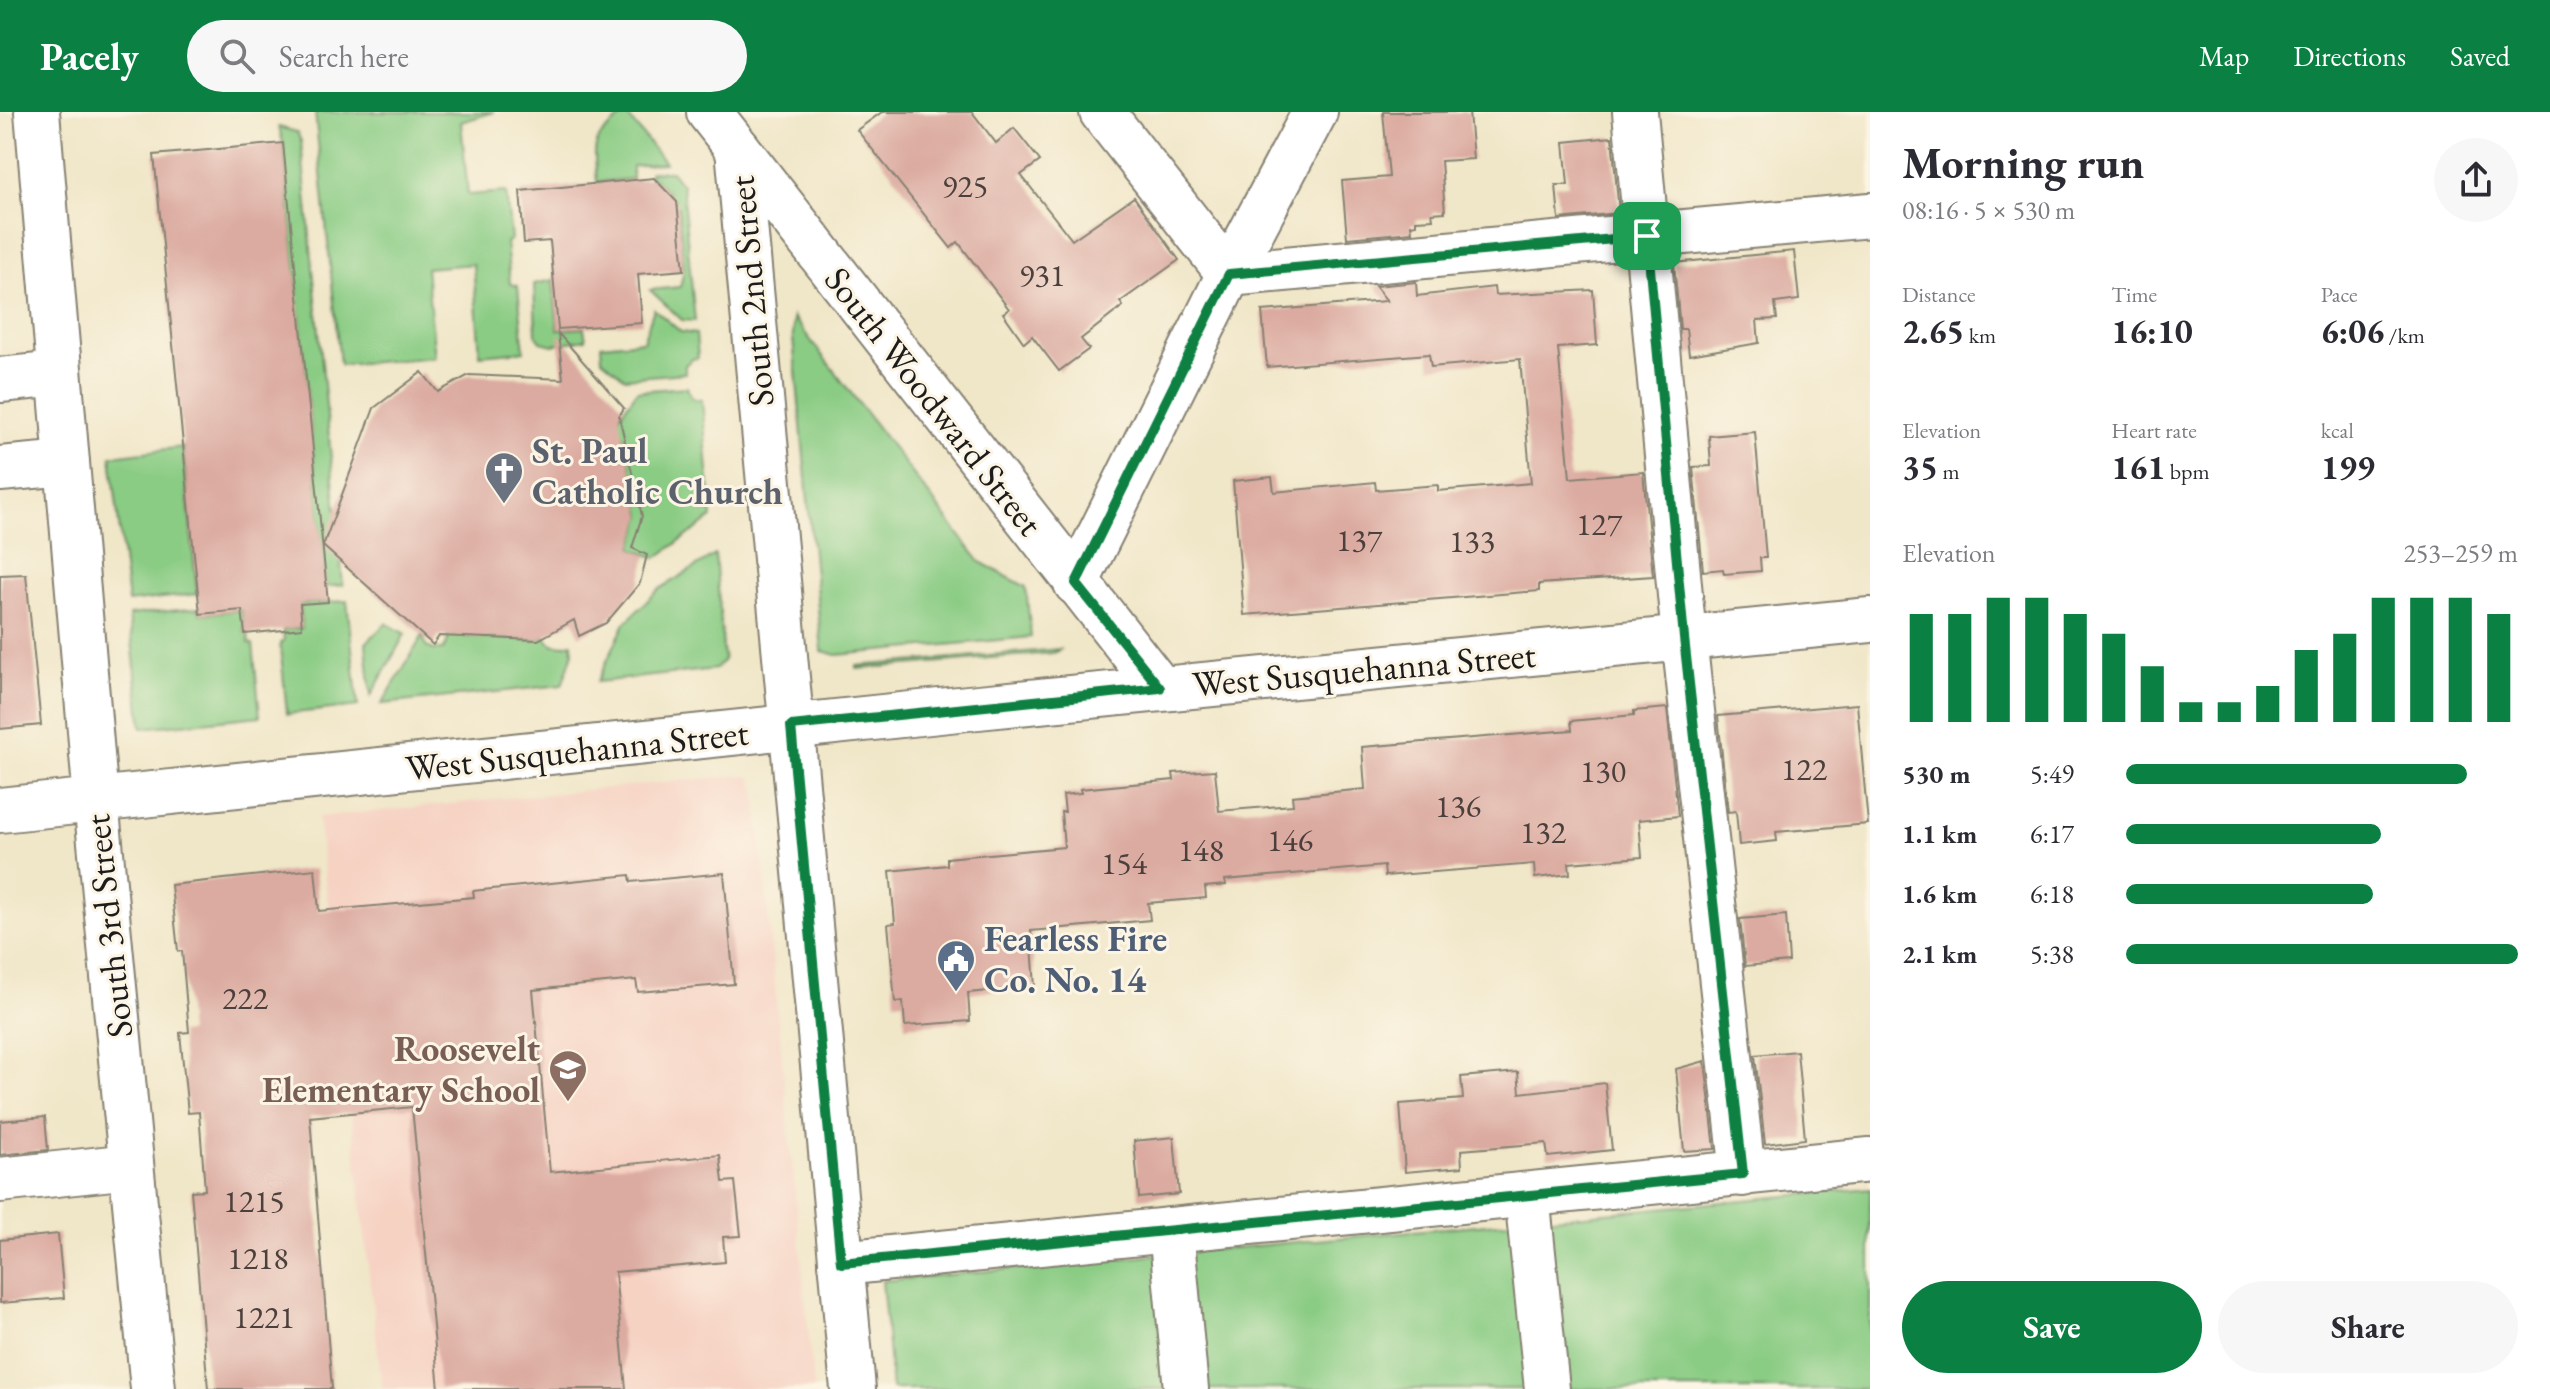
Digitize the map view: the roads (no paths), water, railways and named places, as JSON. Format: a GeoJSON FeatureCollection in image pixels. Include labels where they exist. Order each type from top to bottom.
{"type":"FeatureCollection","features":[{"type":"Feature","properties":{"kind":"street","name":"South 3rd Street"},"geometry":{"type":"LineString","coordinates":[[37,112],[96,801],[153,1389]]}},
{"type":"Feature","properties":{"kind":"street","name":"South Woodward Street"},"geometry":{"type":"LineString","coordinates":[[709,112],[1160,688]]}},
{"type":"Feature","properties":{"kind":"street"},"geometry":{"type":"LineString","coordinates":[[1102,112],[1229,274]]}},
{"type":"Feature","properties":{"kind":"street"},"geometry":{"type":"LineString","coordinates":[[1076,583],[1229,274],[1315,112]]}},
{"type":"Feature","properties":{"kind":"street"},"geometry":{"type":"LineString","coordinates":[[1635,112],[1684,638],[1743,1174]]}},
{"type":"Feature","properties":{"kind":"street","name":"South 2nd Street"},"geometry":{"type":"LineString","coordinates":[[738,149],[853,1389]]}},
{"type":"Feature","properties":{"kind":"street"},"geometry":{"type":"LineString","coordinates":[[1229,274],[1870,215]]}},
{"type":"Feature","properties":{"kind":"street"},"geometry":{"type":"LineString","coordinates":[[0,380],[59,374]]}},
{"type":"Feature","properties":{"kind":"street"},"geometry":{"type":"LineString","coordinates":[[0,469],[67,463]]}},
{"type":"Feature","properties":{"kind":"street","name":"West Susquehanna Street"},"geometry":{"type":"LineString","coordinates":[[0,810],[1160,688],[1870,620]]}},
{"type":"Feature","properties":{"kind":"street"},"geometry":{"type":"LineString","coordinates":[[841,1263],[1870,1160]]}},
{"type":"Feature","properties":{"kind":"street"},"geometry":{"type":"LineString","coordinates":[[0,1180],[131,1166]]}},
{"type":"Feature","properties":{"kind":"street"},"geometry":{"type":"LineString","coordinates":[[1527,1195],[1547,1389]]}},
{"type":"Feature","properties":{"kind":"street"},"geometry":{"type":"LineString","coordinates":[[1171,1230],[1186,1389]]}},
{"type":"Feature","properties":{"kind":"place","name":"St. Paul Catholic Church"},"geometry":{"type":"Point","coordinates":[504,505]}},
{"type":"Feature","properties":{"kind":"place","name":"Fearless Fire Co. No. 14"},"geometry":{"type":"Point","coordinates":[956,993]}},
{"type":"Feature","properties":{"kind":"place","name":"Roosevelt Elementary School"},"geometry":{"type":"Point","coordinates":[568,1103]}}]}
